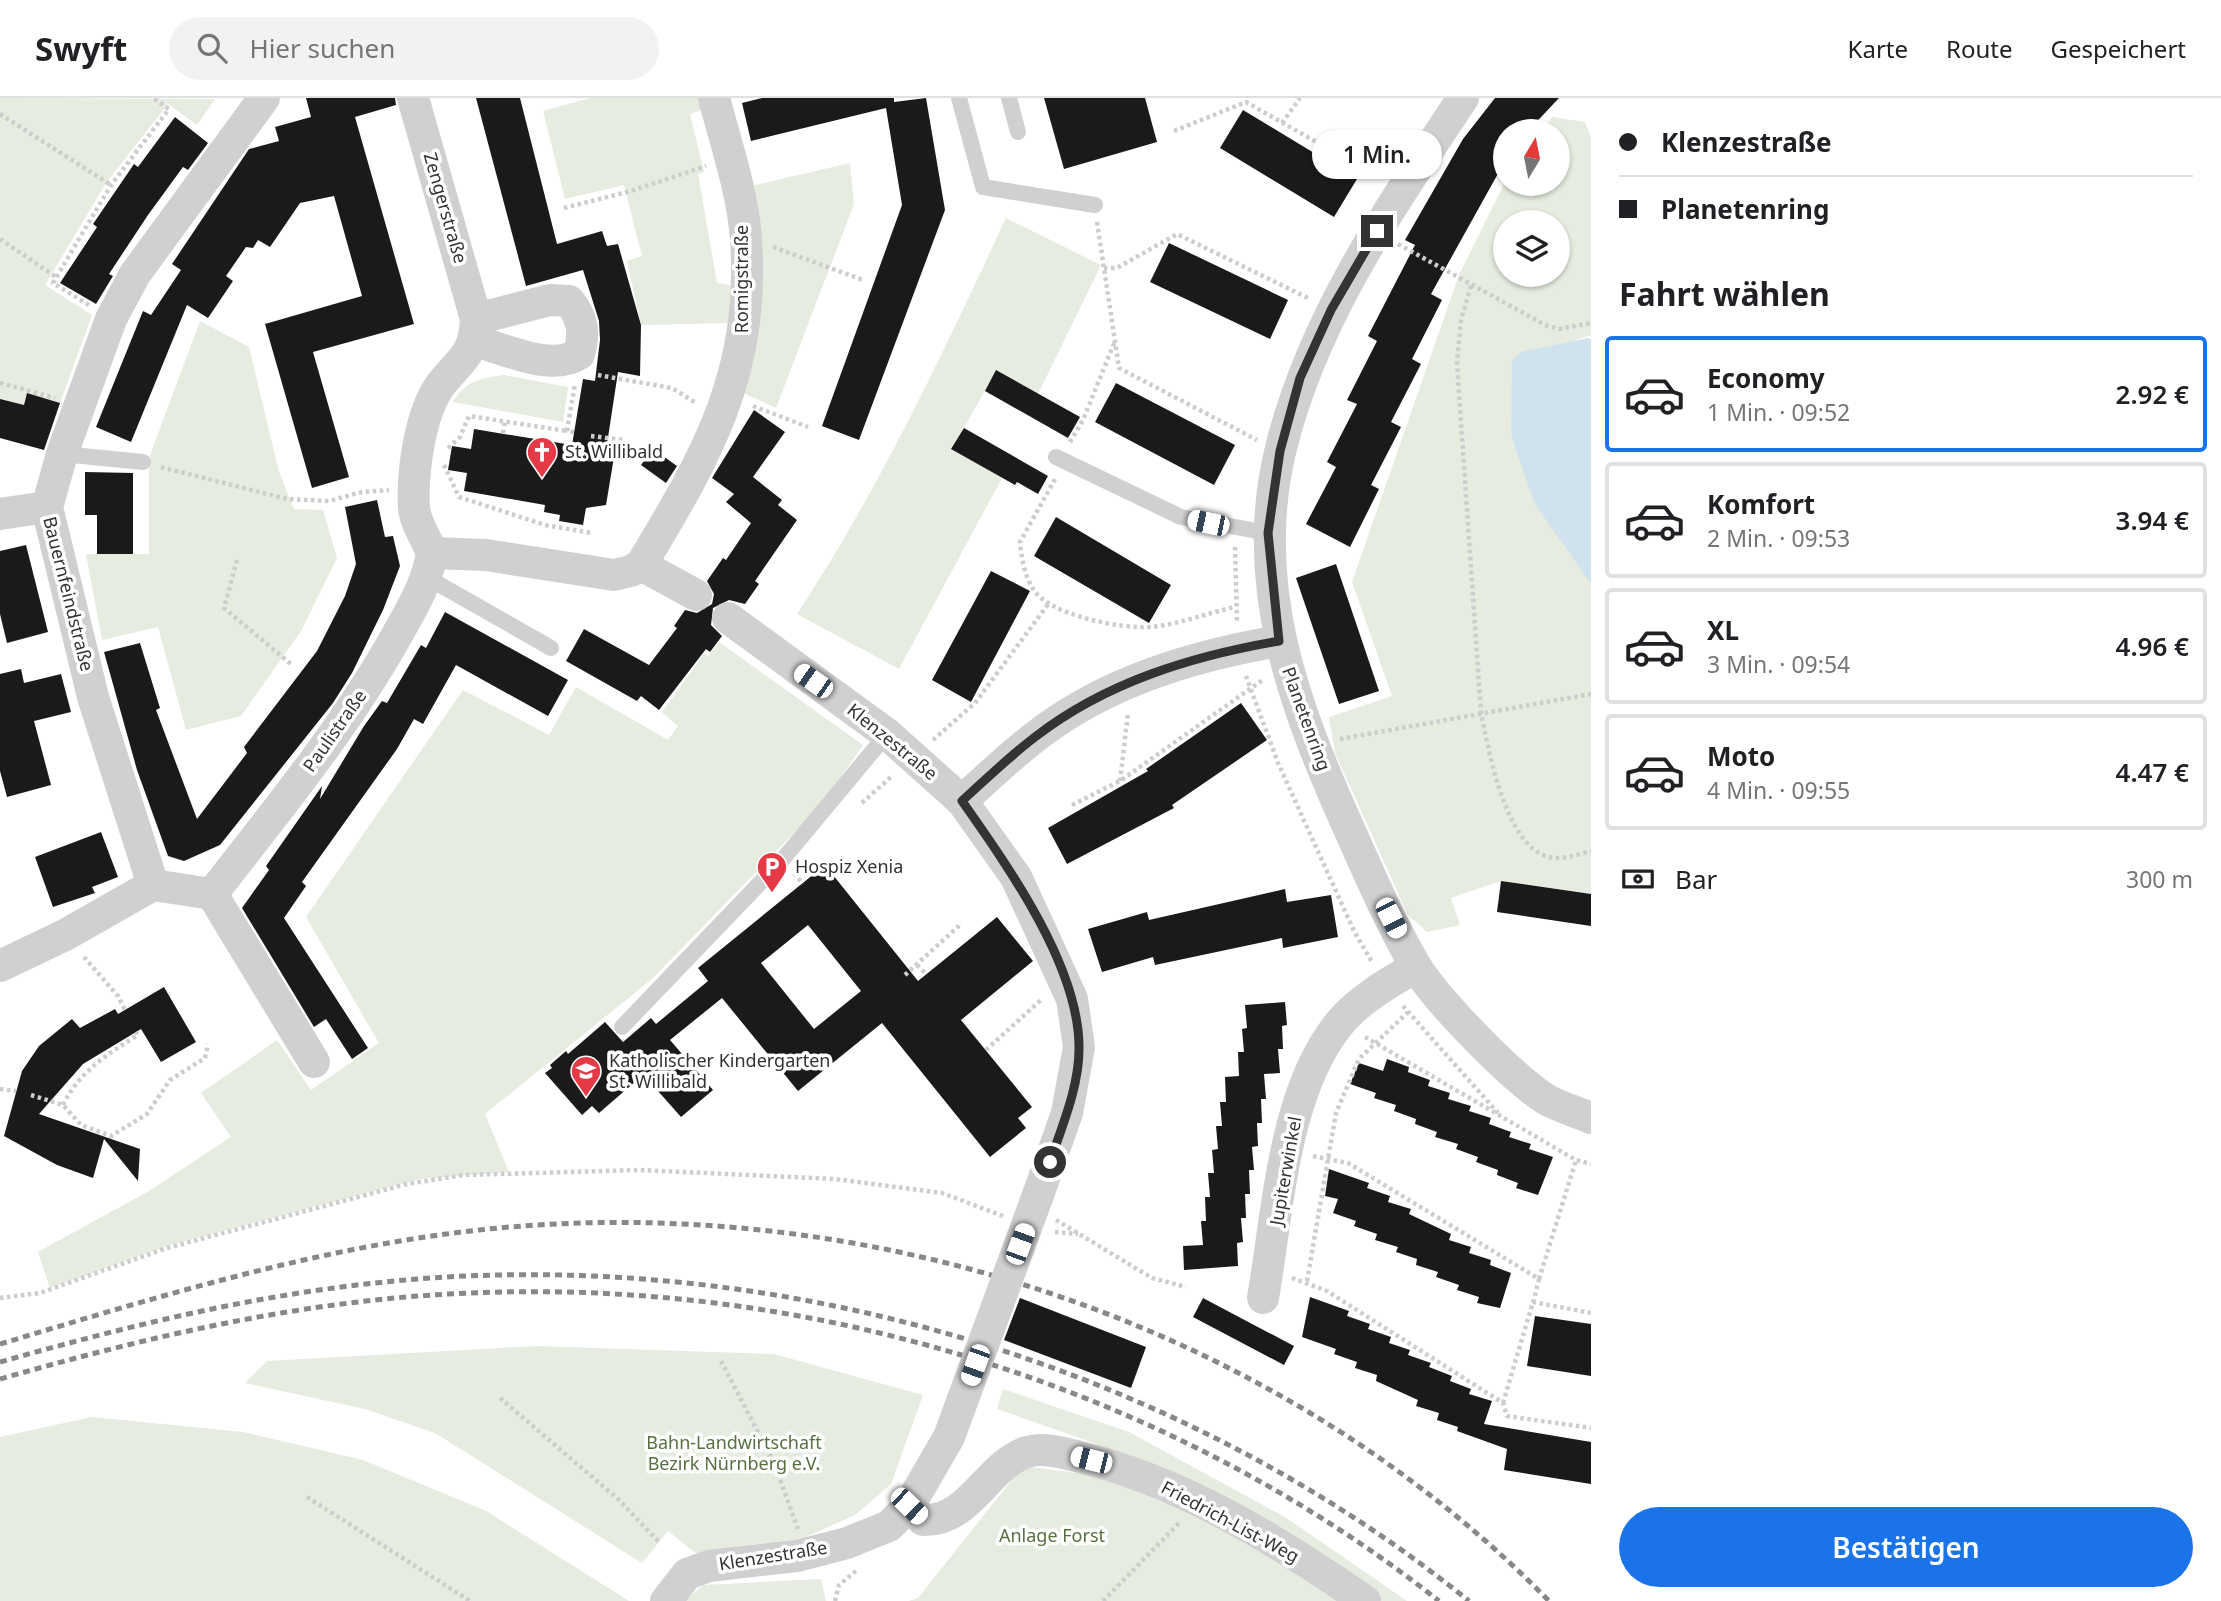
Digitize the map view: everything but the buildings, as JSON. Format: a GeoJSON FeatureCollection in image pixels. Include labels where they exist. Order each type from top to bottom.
{"type":"FeatureCollection","features":[{"type":"Feature","properties":{"kind":"street","name":"Bauernfeindstraße"},"geometry":{"type":"LineString","coordinates":[[153,885],[93,697],[47,507],[62,454],[111,319],[135,274],[264,98]]}},
{"type":"Feature","properties":{"kind":"street","name":"Zengerstraße"},"geometry":{"type":"LineString","coordinates":[[413,98],[475,330],[464,362],[442,383],[427,408],[414,510],[430,566]]}},
{"type":"Feature","properties":{"kind":"street","name":"Romigstraße"},"geometry":{"type":"LineString","coordinates":[[641,565],[695,476],[729,397],[743,336],[746,237],[737,184],[714,98]]}},
{"type":"Feature","properties":{"kind":"street","name":"Planetenring"},"geometry":{"type":"LineString","coordinates":[[1464,98],[1389,183],[1377,231],[1314,301],[1300,378],[1262,447],[1268,533],[1282,652],[1311,744],[1371,878],[1416,967],[1477,1040],[1547,1100],[1591,1118]]}},
{"type":"Feature","properties":{"kind":"street"},"geometry":{"type":"LineString","coordinates":[[0,514],[47,507]]}},
{"type":"Feature","properties":{"kind":"street"},"geometry":{"type":"LineString","coordinates":[[430,566],[486,555],[614,575],[631,571],[641,565],[696,596]]}},
{"type":"Feature","properties":{"kind":"street","name":"Paulistraße"},"geometry":{"type":"LineString","coordinates":[[212,894],[325,749],[383,660],[430,566]]}},
{"type":"Feature","properties":{"kind":"street","name":"Klenzestraße"},"geometry":{"type":"LineString","coordinates":[[666,1601],[687,1574],[709,1566],[772,1559],[847,1543],[889,1526],[909,1506],[949,1437],[1067,1113],[1079,1047],[1072,999],[1016,877],[962,801],[887,734],[728,618]]}},
{"type":"Feature","properties":{"kind":"street"},"geometry":{"type":"LineString","coordinates":[[962,801],[1037,735],[1087,703],[1131,681],[1208,653],[1239,648],[1282,652]]}},
{"type":"Feature","properties":{"kind":"street"},"geometry":{"type":"LineString","coordinates":[[0,966],[65,935],[153,885],[212,894],[314,1062]]}},
{"type":"Feature","properties":{"kind":"street","name":"Jupiterwinkel"},"geometry":{"type":"LineString","coordinates":[[1266,1285],[1293,1119],[1314,1059],[1341,1021],[1385,984],[1416,967]]}},
{"type":"Feature","properties":{"kind":"street","name":"Friedrich-List-Weg"},"geometry":{"type":"LineString","coordinates":[[909,1506],[923,1520],[937,1521],[951,1515],[1010,1459],[1030,1451],[1059,1452],[1143,1477],[1197,1501],[1267,1538],[1365,1601]]}},
{"type":"Feature","properties":{"kind":"lane"},"geometry":{"type":"LineString","coordinates":[[959,98],[983,187],[1095,205]]}},
{"type":"Feature","properties":{"kind":"lane"},"geometry":{"type":"LineString","coordinates":[[1009,98],[1018,132]]}},
{"type":"Feature","properties":{"kind":"lane"},"geometry":{"type":"LineString","coordinates":[[62,454],[144,462]]}},
{"type":"Feature","properties":{"kind":"lane"},"geometry":{"type":"LineString","coordinates":[[1061,459],[1181,517],[1268,533]]}},
{"type":"Feature","properties":{"kind":"lane"},"geometry":{"type":"LineString","coordinates":[[430,566],[551,648]]}},
{"type":"Feature","properties":{"kind":"lane"},"geometry":{"type":"LineString","coordinates":[[622,1027],[783,859],[887,734]]}},
{"type":"Feature","properties":{"kind":"path"},"geometry":{"type":"LineString","coordinates":[[111,319],[53,283],[111,186],[169,109],[153,98]]}},
{"type":"Feature","properties":{"kind":"path"},"geometry":{"type":"LineString","coordinates":[[1282,123],[1300,98]]}},
{"type":"Feature","properties":{"kind":"path"},"geometry":{"type":"LineString","coordinates":[[1174,131],[1246,102],[1389,183]]}},
{"type":"Feature","properties":{"kind":"path"},"geometry":{"type":"LineString","coordinates":[[0,114],[111,186]]}},
{"type":"Feature","properties":{"kind":"path"},"geometry":{"type":"LineString","coordinates":[[1383,164],[1389,183]]}},
{"type":"Feature","properties":{"kind":"path"},"geometry":{"type":"LineString","coordinates":[[564,208],[697,170]]}},
{"type":"Feature","properties":{"kind":"path"},"geometry":{"type":"LineString","coordinates":[[1369,188],[1389,183]]}},
{"type":"Feature","properties":{"kind":"path"},"geometry":{"type":"LineString","coordinates":[[1095,205],[1119,368],[1262,447]]}},
{"type":"Feature","properties":{"kind":"path"},"geometry":{"type":"LineString","coordinates":[[1377,231],[1545,325],[1559,329],[1591,323]]}},
{"type":"Feature","properties":{"kind":"path"},"geometry":{"type":"LineString","coordinates":[[1104,268],[1117,268],[1177,234],[1314,301]]}},
{"type":"Feature","properties":{"kind":"path"},"geometry":{"type":"LineString","coordinates":[[746,237],[863,280]]}},
{"type":"Feature","properties":{"kind":"path"},"geometry":{"type":"LineString","coordinates":[[0,239],[56,277]]}},
{"type":"Feature","properties":{"kind":"path"},"geometry":{"type":"LineString","coordinates":[[1471,286],[1461,320],[1457,364],[1481,713],[1493,771],[1522,839],[1543,855],[1561,859],[1591,851]]}},
{"type":"Feature","properties":{"kind":"path"},"geometry":{"type":"LineString","coordinates":[[1115,341],[1083,420],[1065,450],[1020,542],[1033,590],[1049,603],[1068,612],[1120,627],[1154,627],[1235,607]]}},
{"type":"Feature","properties":{"kind":"path"},"geometry":{"type":"LineString","coordinates":[[598,375],[672,388],[720,418]]}},
{"type":"Feature","properties":{"kind":"path"},"geometry":{"type":"LineString","coordinates":[[460,437],[469,416],[570,432],[576,381],[568,380]]}},
{"type":"Feature","properties":{"kind":"path"},"geometry":{"type":"LineString","coordinates":[[0,383],[79,405]]}},
{"type":"Feature","properties":{"kind":"path"},"geometry":{"type":"LineString","coordinates":[[750,405],[808,427]]}},
{"type":"Feature","properties":{"kind":"path"},"geometry":{"type":"LineString","coordinates":[[503,433],[505,421]]}},
{"type":"Feature","properties":{"kind":"path"},"geometry":{"type":"LineString","coordinates":[[1258,427],[1262,447]]}},
{"type":"Feature","properties":{"kind":"path"},"geometry":{"type":"LineString","coordinates":[[592,436],[624,440]]}},
{"type":"Feature","properties":{"kind":"path"},"geometry":{"type":"LineString","coordinates":[[144,462],[287,499],[329,501],[362,492],[415,489]]}},
{"type":"Feature","properties":{"kind":"path"},"geometry":{"type":"LineString","coordinates":[[449,477],[459,497],[545,525],[592,533]]}},
{"type":"Feature","properties":{"kind":"path"},"geometry":{"type":"LineString","coordinates":[[1236,528],[1235,607],[1239,648],[1249,690],[1278,763],[1349,919],[1385,984],[1498,1113]]}},
{"type":"Feature","properties":{"kind":"path"},"geometry":{"type":"LineString","coordinates":[[237,561],[224,608],[292,665]]}},
{"type":"Feature","properties":{"kind":"path"},"geometry":{"type":"LineString","coordinates":[[862,803],[975,703],[1049,603]]}},
{"type":"Feature","properties":{"kind":"path"},"geometry":{"type":"LineString","coordinates":[[1072,805],[1120,781],[1249,690],[1282,652]]}},
{"type":"Feature","properties":{"kind":"path"},"geometry":{"type":"LineString","coordinates":[[1120,781],[1131,681]]}},
{"type":"Feature","properties":{"kind":"path"},"geometry":{"type":"LineString","coordinates":[[1311,744],[1591,694]]}},
{"type":"Feature","properties":{"kind":"path"},"geometry":{"type":"LineString","coordinates":[[905,975],[962,923]]}},
{"type":"Feature","properties":{"kind":"path"},"geometry":{"type":"LineString","coordinates":[[65,935],[118,996],[126,1012]]}},
{"type":"Feature","properties":{"kind":"path"},"geometry":{"type":"LineString","coordinates":[[917,965],[926,974]]}},
{"type":"Feature","properties":{"kind":"path"},"geometry":{"type":"LineString","coordinates":[[985,1050],[1040,1002],[1061,972]]}},
{"type":"Feature","properties":{"kind":"path"},"geometry":{"type":"LineString","coordinates":[[1307,1282],[1326,1159],[1336,1114],[1359,1059],[1408,1012]]}},
{"type":"Feature","properties":{"kind":"path"},"geometry":{"type":"LineString","coordinates":[[1341,1021],[1374,1043],[1576,1160],[1591,1164]]}},
{"type":"Feature","properties":{"kind":"path"},"geometry":{"type":"LineString","coordinates":[[63,1105],[72,1087],[99,1060],[138,1035],[136,1032]]}},
{"type":"Feature","properties":{"kind":"path"},"geometry":{"type":"LineString","coordinates":[[31,1096],[63,1105],[81,1125],[111,1136],[147,1114],[170,1080],[205,1058],[208,1044]]}},
{"type":"Feature","properties":{"kind":"path"},"geometry":{"type":"LineString","coordinates":[[0,1089],[16,1091]]}},
{"type":"Feature","properties":{"kind":"path"},"geometry":{"type":"LineString","coordinates":[[1288,1151],[1348,1163],[1539,1279]]}},
{"type":"Feature","properties":{"kind":"path"},"geometry":{"type":"LineString","coordinates":[[1576,1160],[1503,1403],[1507,1416],[1591,1429]]}},
{"type":"Feature","properties":{"kind":"path"},"geometry":{"type":"LineString","coordinates":[[0,1298],[40,1293],[167,1248],[407,1184],[464,1175],[640,1170],[835,1179],[942,1193],[1005,1217]]}},
{"type":"Feature","properties":{"kind":"path"},"geometry":{"type":"LineString","coordinates":[[1073,1229],[1152,1278],[1186,1287]]}},
{"type":"Feature","properties":{"kind":"path"},"geometry":{"type":"LineString","coordinates":[[1043,1230],[1078,1234]]}},
{"type":"Feature","properties":{"kind":"path"},"geometry":{"type":"LineString","coordinates":[[1266,1285],[1307,1282],[1503,1403]]}},
{"type":"Feature","properties":{"kind":"path"},"geometry":{"type":"LineString","coordinates":[[1533,1303],[1591,1313]]}},
{"type":"Feature","properties":{"kind":"path"},"geometry":{"type":"LineString","coordinates":[[722,1361],[774,1462],[801,1537],[776,1546],[772,1559]]}},
{"type":"Feature","properties":{"kind":"path"},"geometry":{"type":"LineString","coordinates":[[500,1398],[618,1499],[659,1542]]}},
{"type":"Feature","properties":{"kind":"path"},"geometry":{"type":"LineString","coordinates":[[307,1497],[470,1601]]}},
{"type":"Feature","properties":{"kind":"path"},"geometry":{"type":"LineString","coordinates":[[1103,1601],[1197,1501]]}},
{"type":"Feature","properties":{"kind":"green space"},"geometry":{"type":"Polygon","coordinates":[[[0,98],[215,99],[197,125],[168,104],[106,183],[45,285],[92,315],[60,403],[27,393],[24,406],[0,408],[0,98]]]}},
{"type":"Feature","properties":{"kind":"green space"},"geometry":{"type":"Polygon","coordinates":[[[590,98],[704,98],[707,108],[690,114],[704,172],[698,174],[717,283],[735,286],[732,323],[641,325],[627,261],[642,256],[624,185],[565,199],[543,111],[590,98]]]}},
{"type":"Feature","properties":{"kind":"green space"},"geometry":{"type":"Polygon","coordinates":[[[1570,120],[1585,122],[1591,138],[1591,335],[1513,361],[1511,433],[1515,448],[1591,584],[1591,894],[1501,881],[1451,898],[1460,925],[1427,932],[1408,915],[1335,753],[1329,717],[1392,696],[1352,582],[1459,275],[1498,196],[1570,196],[1570,120]]]}},
{"type":"Feature","properties":{"kind":"green space"},"geometry":{"type":"Polygon","coordinates":[[[850,163],[854,204],[776,408],[743,393],[751,186],[850,163]]]}},
{"type":"Feature","properties":{"kind":"green space"},"geometry":{"type":"Polygon","coordinates":[[[1006,218],[1101,265],[1038,394],[996,371],[952,449],[1002,478],[899,669],[797,614],[883,470],[1006,218]]]}},
{"type":"Feature","properties":{"kind":"green space"},"geometry":{"type":"Polygon","coordinates":[[[200,321],[249,347],[279,472],[294,509],[323,510],[337,558],[301,631],[241,716],[186,730],[158,627],[102,640],[86,554],[149,554],[149,458],[200,321]]]}},
{"type":"Feature","properties":{"kind":"green space"},"geometry":{"type":"Polygon","coordinates":[[[504,375],[568,387],[563,422],[453,402],[468,385],[504,375]]]}},
{"type":"Feature","properties":{"kind":"green space"},"geometry":{"type":"Polygon","coordinates":[[[719,642],[863,745],[823,803],[652,979],[485,1114],[509,1172],[420,1179],[170,1245],[50,1288],[38,1252],[149,1191],[231,1137],[201,1093],[277,1040],[311,1090],[379,1043],[306,917],[463,690],[549,735],[576,687],[668,740],[678,726],[662,712],[704,654],[708,656],[719,642]]]}},
{"type":"Feature","properties":{"kind":"green space","name":"Bahn-Landwirtschaft Bezirk Nürnberg e.V."},"geometry":{"type":"Polygon","coordinates":[[[537,1346],[774,1354],[923,1395],[891,1484],[855,1515],[770,1553],[697,1554],[668,1531],[642,1563],[435,1433],[365,1409],[245,1383],[267,1361],[537,1346]]]}},
{"type":"Feature","properties":{"kind":"green space"},"geometry":{"type":"Polygon","coordinates":[[[1003,1389],[1129,1432],[1285,1517],[1407,1601],[1381,1601],[1220,1498],[1094,1443],[997,1409],[1003,1389]]]}},
{"type":"Feature","properties":{"kind":"green space"},"geometry":{"type":"Polygon","coordinates":[[[92,1417],[243,1432],[363,1460],[486,1511],[629,1601],[0,1601],[0,1437],[92,1417]]]}},
{"type":"Feature","properties":{"kind":"green space","name":"Anlage Forst"},"geometry":{"type":"Polygon","coordinates":[[[1023,1466],[1107,1477],[1191,1510],[1346,1601],[909,1601],[918,1598],[1023,1466]]]}},
{"type":"Feature","properties":{"kind":"green space"},"geometry":{"type":"Polygon","coordinates":[[[821,1579],[826,1601],[685,1601],[703,1585],[821,1579]]]}},
{"type":"Feature","properties":{"kind":"water"},"geometry":{"type":"Polygon","coordinates":[[[1588,338],[1591,340],[1591,584],[1535,504],[1511,433],[1512,361],[1521,352],[1588,338]]]}},
{"type":"Feature","properties":{"kind":"railway"},"geometry":{"type":"LineString","coordinates":[[0,1344],[237,1276],[418,1238],[479,1230],[624,1222],[770,1231],[914,1255],[1056,1295],[1192,1350],[1321,1419],[1440,1503],[1549,1601]]}},
{"type":"Feature","properties":{"kind":"railway"},"geometry":{"type":"LineString","coordinates":[[0,1362],[124,1329],[292,1294],[484,1275],[635,1278],[785,1297],[933,1330],[1078,1377],[1216,1438],[1347,1513],[1469,1601]]}},
{"type":"Feature","properties":{"kind":"railway"},"geometry":{"type":"LineString","coordinates":[[0,1379],[174,1334],[292,1311],[351,1303],[471,1293],[600,1293],[729,1305],[857,1328],[982,1362],[1105,1406],[1222,1461],[1334,1526],[1439,1601]]}},
{"type":"Feature","properties":{"kind":"place","name":"St. Willibald"},"geometry":{"type":"Point","coordinates":[542,479]}},
{"type":"Feature","properties":{"kind":"place","name":"Hospiz Xenia"},"geometry":{"type":"Point","coordinates":[772,894]}},
{"type":"Feature","properties":{"kind":"place","name":"Katholischer Kindergarten St. Willibald"},"geometry":{"type":"Point","coordinates":[586,1098]}},
{"type":"Feature","properties":{"kind":"route"},"geometry":{"type":"LineString","coordinates":[[1050,1162],[1067,1113],[1076,1075],[1079,1047],[1072,999],[1058,963],[1016,877],[962,801],[1037,735],[1087,703],[1131,681],[1208,653],[1279,641],[1268,533],[1280,451],[1300,378],[1331,310],[1377,231]]}}]}
